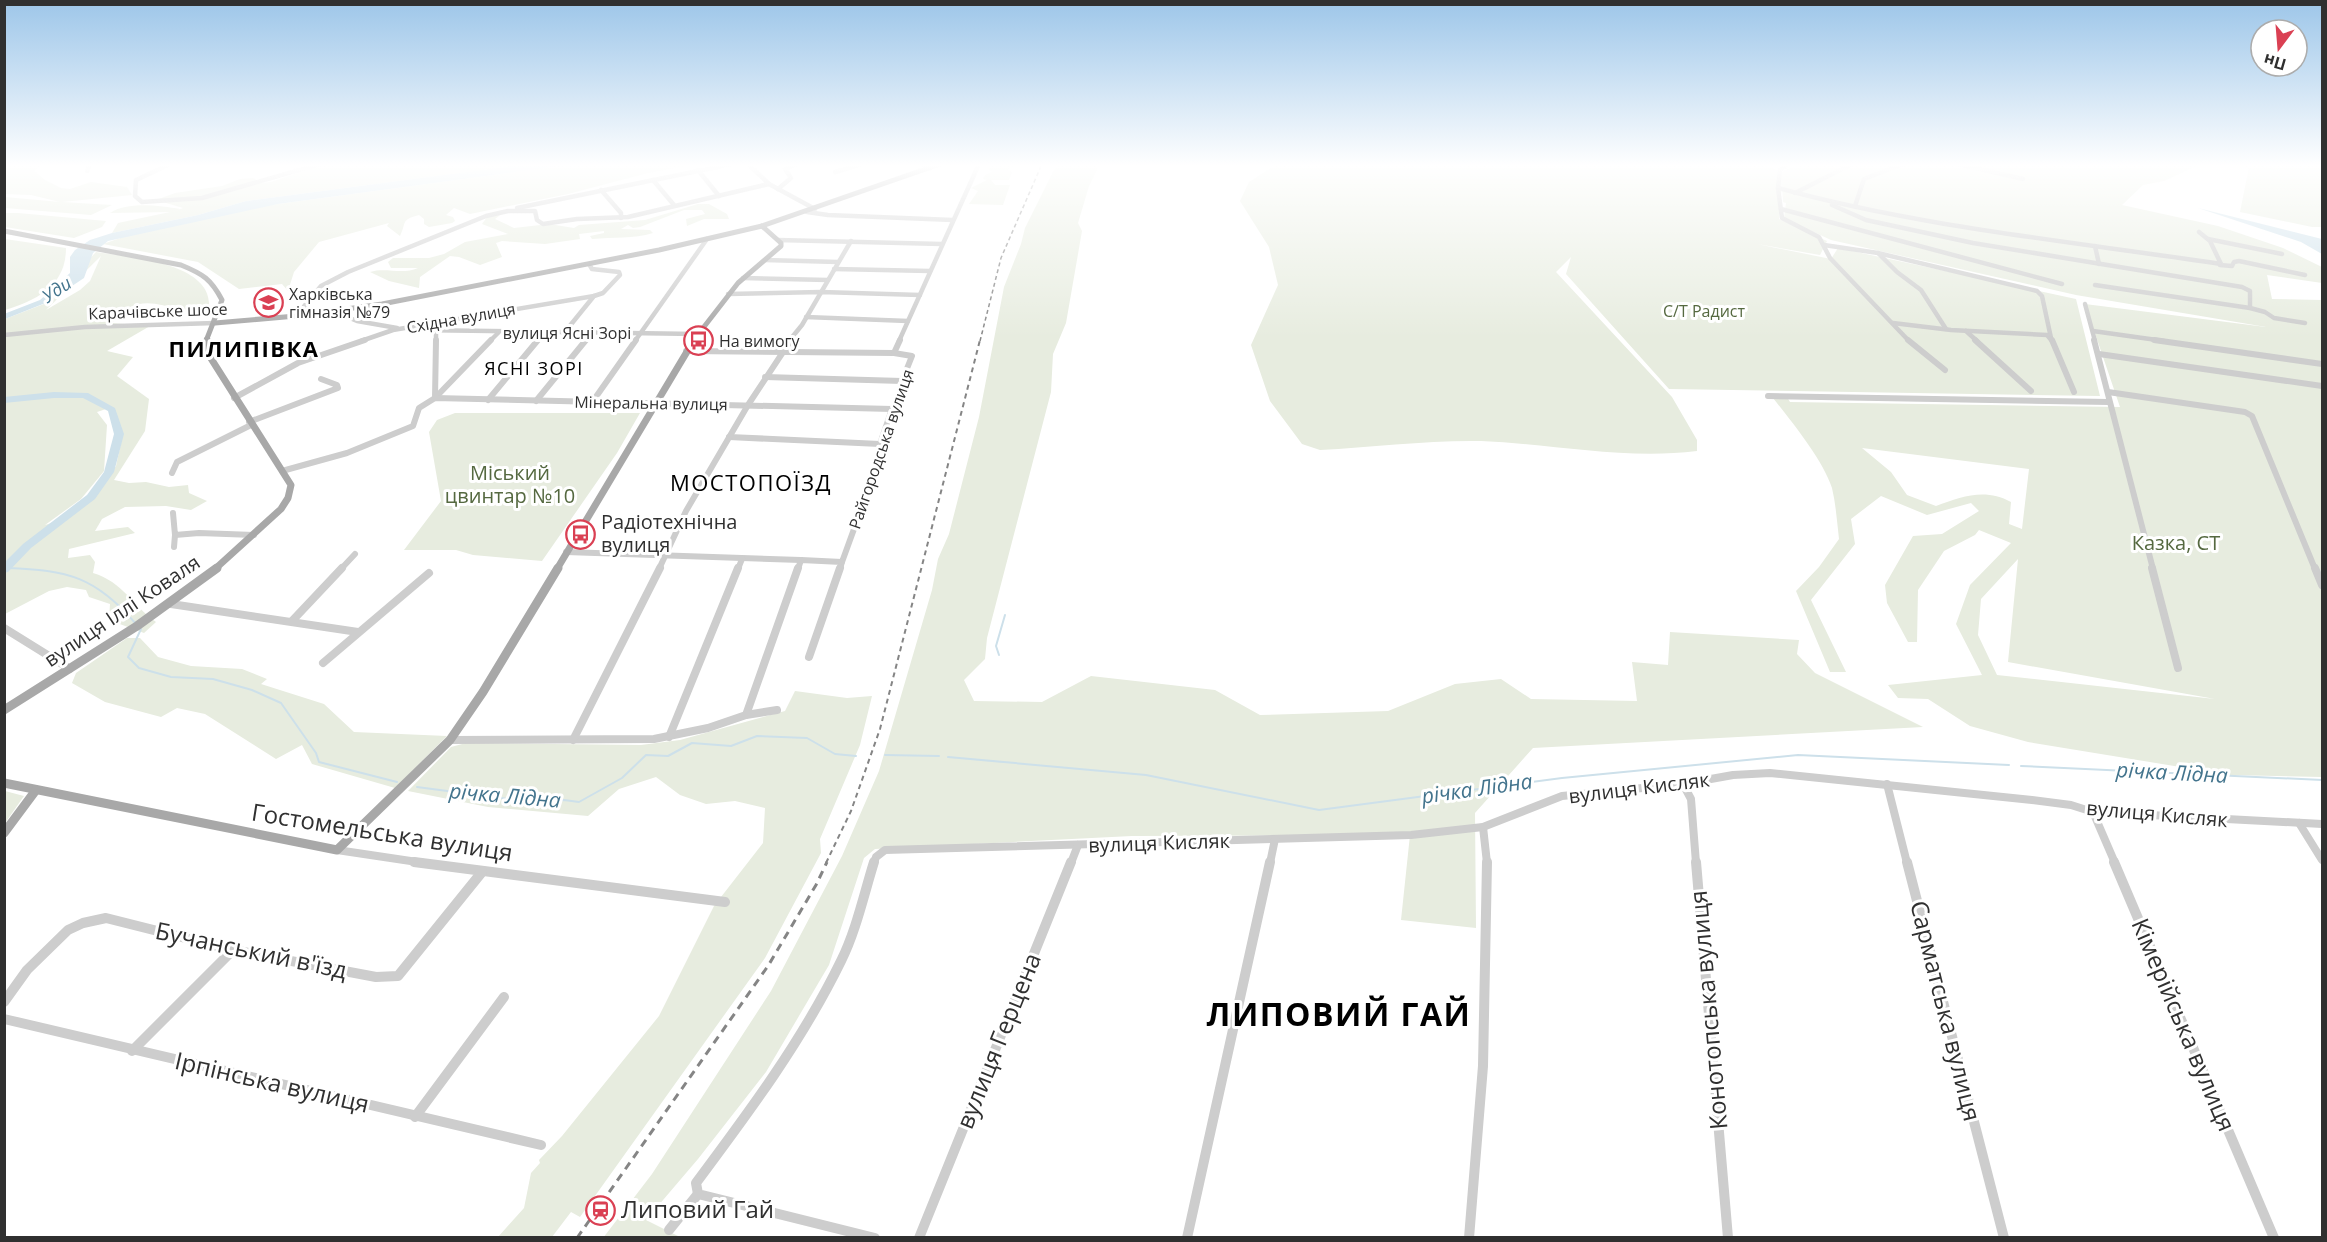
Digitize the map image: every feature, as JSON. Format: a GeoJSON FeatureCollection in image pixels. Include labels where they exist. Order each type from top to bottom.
{"type":"FeatureCollection","features":[{"type":"Feature","properties":{"kind":"main road","name":"Карачівське шосе"},"geometry":{"type":"LineString","coordinates":[[215,323],[296,316],[426,296],[707,239],[775,222]]}},
{"type":"Feature","properties":{"kind":"main road"},"geometry":{"type":"LineString","coordinates":[[337,850],[450,740],[483,692],[697,334],[743,278],[781,246],[778,240],[762,226]]}},
{"type":"Feature","properties":{"kind":"main road"},"geometry":{"type":"LineString","coordinates":[[4,231],[181,265],[204,275],[215,287],[222,300],[215,323]]}},
{"type":"Feature","properties":{"kind":"main road","name":"вулиця Іллі Коваля"},"geometry":{"type":"LineString","coordinates":[[4,710],[202,582],[254,535],[289,499],[291,485],[205,350],[204,341],[215,323]]}},
{"type":"Feature","properties":{"kind":"main road"},"geometry":{"type":"LineString","coordinates":[[4,783],[36,790],[4,833]]}},
{"type":"Feature","properties":{"kind":"main road","name":"Гостомельська вулиця"},"geometry":{"type":"LineString","coordinates":[[36,790],[337,850]]}},
{"type":"Feature","properties":{"kind":"street"},"geometry":{"type":"LineString","coordinates":[[296,316],[321,286],[348,272],[471,222]]}},
{"type":"Feature","properties":{"kind":"street"},"geometry":{"type":"LineString","coordinates":[[540,222],[543,224],[557,222]]}},
{"type":"Feature","properties":{"kind":"street","name":"Райгородська вулиця"},"geometry":{"type":"LineString","coordinates":[[809,657],[874,474],[880,444],[892,409],[903,393],[902,381],[912,355],[894,353],[951,222]]}},
{"type":"Feature","properties":{"kind":"street"},"geometry":{"type":"LineString","coordinates":[[1786,222],[1820,237],[1832,259],[1891,322],[1910,342],[1945,369]]}},
{"type":"Feature","properties":{"kind":"street"},"geometry":{"type":"LineString","coordinates":[[1830,222],[2062,284]]}},
{"type":"Feature","properties":{"kind":"street"},"geometry":{"type":"LineString","coordinates":[[1875,222],[1973,243],[2243,287],[2250,291],[2250,308]]}},
{"type":"Feature","properties":{"kind":"street"},"geometry":{"type":"LineString","coordinates":[[1951,222],[2220,265],[2232,266],[2234,261],[2239,261],[2305,275]]}},
{"type":"Feature","properties":{"kind":"street"},"geometry":{"type":"LineString","coordinates":[[2199,232],[2208,239],[2221,262],[2220,265]]}},
{"type":"Feature","properties":{"kind":"street"},"geometry":{"type":"LineString","coordinates":[[593,401],[707,239]]}},
{"type":"Feature","properties":{"kind":"street"},"geometry":{"type":"LineString","coordinates":[[2208,239],[2282,254]]}},
{"type":"Feature","properties":{"kind":"street"},"geometry":{"type":"LineString","coordinates":[[778,240],[942,244]]}},
{"type":"Feature","properties":{"kind":"street"},"geometry":{"type":"LineString","coordinates":[[573,740],[666,556],[686,511],[765,376],[806,318],[851,241]]}},
{"type":"Feature","properties":{"kind":"street"},"geometry":{"type":"LineString","coordinates":[[1824,245],[1878,253],[2037,291],[2042,296],[2051,338],[2074,392]]}},
{"type":"Feature","properties":{"kind":"street"},"geometry":{"type":"LineString","coordinates":[[2095,246],[2099,264]]}},
{"type":"Feature","properties":{"kind":"street"},"geometry":{"type":"LineString","coordinates":[[1878,253],[1897,272],[1921,290],[1946,329]]}},
{"type":"Feature","properties":{"kind":"street"},"geometry":{"type":"LineString","coordinates":[[765,260],[838,262]]}},
{"type":"Feature","properties":{"kind":"street"},"geometry":{"type":"LineString","coordinates":[[564,333],[594,296],[606,290],[620,273],[592,269],[589,264]]}},
{"type":"Feature","properties":{"kind":"street"},"geometry":{"type":"LineString","coordinates":[[834,269],[930,271]]}},
{"type":"Feature","properties":{"kind":"street"},"geometry":{"type":"LineString","coordinates":[[743,278],[828,280]]}},
{"type":"Feature","properties":{"kind":"street"},"geometry":{"type":"LineString","coordinates":[[2095,285],[2250,308],[2265,312],[2274,318],[2305,323]]}},
{"type":"Feature","properties":{"kind":"street"},"geometry":{"type":"LineString","coordinates":[[728,294],[821,291],[920,295]]}},
{"type":"Feature","properties":{"kind":"street","name":"Східна вулиця"},"geometry":{"type":"LineString","coordinates":[[234,398],[308,359],[401,328],[594,296]]}},
{"type":"Feature","properties":{"kind":"street"},"geometry":{"type":"LineString","coordinates":[[2085,304],[2178,668]]}},
{"type":"Feature","properties":{"kind":"street","name":"вулиця Ясні Зорі"},"geometry":{"type":"LineString","coordinates":[[333,311],[357,321],[436,332],[697,334]]}},
{"type":"Feature","properties":{"kind":"street"},"geometry":{"type":"LineString","coordinates":[[806,318],[908,321]]}},
{"type":"Feature","properties":{"kind":"street"},"geometry":{"type":"LineString","coordinates":[[1891,322],[1946,329],[2037,334],[2051,338]]}},
{"type":"Feature","properties":{"kind":"street","name":"Карачівське шосе"},"geometry":{"type":"LineString","coordinates":[[4,335],[85,327],[215,323]]}},
{"type":"Feature","properties":{"kind":"street"},"geometry":{"type":"LineString","coordinates":[[1966,330],[2031,391]]}},
{"type":"Feature","properties":{"kind":"street"},"geometry":{"type":"LineString","coordinates":[[2093,331],[2322,364]]}},
{"type":"Feature","properties":{"kind":"street"},"geometry":{"type":"LineString","coordinates":[[435,398],[436,332]]}},
{"type":"Feature","properties":{"kind":"street"},"geometry":{"type":"LineString","coordinates":[[282,471],[347,453],[408,428],[415,423],[413,417],[424,402],[435,398],[498,333]]}},
{"type":"Feature","properties":{"kind":"street"},"geometry":{"type":"LineString","coordinates":[[488,400],[544,333]]}},
{"type":"Feature","properties":{"kind":"street"},"geometry":{"type":"LineString","coordinates":[[536,400],[591,333]]}},
{"type":"Feature","properties":{"kind":"street"},"geometry":{"type":"LineString","coordinates":[[686,351],[894,353]]}},
{"type":"Feature","properties":{"kind":"street"},"geometry":{"type":"LineString","coordinates":[[2099,354],[2322,386]]}},
{"type":"Feature","properties":{"kind":"street"},"geometry":{"type":"LineString","coordinates":[[765,376],[902,381]]}},
{"type":"Feature","properties":{"kind":"street"},"geometry":{"type":"LineString","coordinates":[[172,473],[177,462],[250,423],[338,388],[337,385],[321,380]]}},
{"type":"Feature","properties":{"kind":"street"},"geometry":{"type":"LineString","coordinates":[[2108,392],[2245,412],[2253,416],[2322,585]]}},
{"type":"Feature","properties":{"kind":"street"},"geometry":{"type":"LineString","coordinates":[[1768,396],[2109,402]]}},
{"type":"Feature","properties":{"kind":"street","name":"Мінеральна вулиця"},"geometry":{"type":"LineString","coordinates":[[435,398],[892,409]]}},
{"type":"Feature","properties":{"kind":"street"},"geometry":{"type":"LineString","coordinates":[[729,438],[880,444]]}},
{"type":"Feature","properties":{"kind":"street","name":"вулиця Іллі Коваля"},"geometry":{"type":"LineString","coordinates":[[173,513],[174,547]]}},
{"type":"Feature","properties":{"kind":"street","name":"вулиця Іллі Коваля"},"geometry":{"type":"LineString","coordinates":[[175,535],[199,533],[254,535]]}},
{"type":"Feature","properties":{"kind":"street"},"geometry":{"type":"LineString","coordinates":[[566,552],[842,561]]}},
{"type":"Feature","properties":{"kind":"street"},"geometry":{"type":"LineString","coordinates":[[292,621],[355,554]]}},
{"type":"Feature","properties":{"kind":"street"},"geometry":{"type":"LineString","coordinates":[[669,737],[742,559]]}},
{"type":"Feature","properties":{"kind":"street"},"geometry":{"type":"LineString","coordinates":[[746,715],[801,560]]}},
{"type":"Feature","properties":{"kind":"street"},"geometry":{"type":"LineString","coordinates":[[323,663],[429,573]]}},
{"type":"Feature","properties":{"kind":"street"},"geometry":{"type":"LineString","coordinates":[[171,604],[358,632]]}},
{"type":"Feature","properties":{"kind":"street"},"geometry":{"type":"LineString","coordinates":[[4,628],[15,633],[54,662],[70,669]]}},
{"type":"Feature","properties":{"kind":"street"},"geometry":{"type":"LineString","coordinates":[[450,740],[669,737],[708,728],[746,715],[777,710]]}},
{"type":"Feature","properties":{"kind":"street","name":"вулиця Кисляк"},"geometry":{"type":"LineString","coordinates":[[697,1189],[769,1085],[813,1013],[842,959],[876,857],[885,850],[1411,835],[1483,827],[1562,796],[1683,784],[1733,775],[1770,773],[2071,805],[2093,812],[2322,824]]}},
{"type":"Feature","properties":{"kind":"street","name":"Конотопська вулиця"},"geometry":{"type":"LineString","coordinates":[[1683,784],[1691,799],[1728,1238]]}},
{"type":"Feature","properties":{"kind":"street","name":"Сарматська вулиця"},"geometry":{"type":"LineString","coordinates":[[1887,784],[2004,1238]]}},
{"type":"Feature","properties":{"kind":"street","name":"Кімерійська вулиця"},"geometry":{"type":"LineString","coordinates":[[2093,812],[2274,1238]]}},
{"type":"Feature","properties":{"kind":"street"},"geometry":{"type":"LineString","coordinates":[[2299,824],[2322,860]]}},
{"type":"Feature","properties":{"kind":"street"},"geometry":{"type":"LineString","coordinates":[[1469,1238],[1483,1066],[1487,853],[1483,827]]}},
{"type":"Feature","properties":{"kind":"street"},"geometry":{"type":"LineString","coordinates":[[1187,1238],[1275,839]]}},
{"type":"Feature","properties":{"kind":"street","name":"вулиця Герцена"},"geometry":{"type":"LineString","coordinates":[[919,1238],[1078,845]]}},
{"type":"Feature","properties":{"kind":"street","name":"Гостомельська вулиця"},"geometry":{"type":"LineString","coordinates":[[337,850],[482,872],[725,902]]}},
{"type":"Feature","properties":{"kind":"street","name":"Бучанський в'їзд"},"geometry":{"type":"LineString","coordinates":[[4,1002],[27,970],[68,930],[83,923],[106,918],[233,950],[376,977],[398,976],[482,872]]}},
{"type":"Feature","properties":{"kind":"street"},"geometry":{"type":"LineString","coordinates":[[132,1051],[233,950]]}},
{"type":"Feature","properties":{"kind":"street"},"geometry":{"type":"LineString","coordinates":[[415,1116],[504,997]]}},
{"type":"Feature","properties":{"kind":"street","name":"Ірпінська вулиця"},"geometry":{"type":"LineString","coordinates":[[4,1019],[132,1051],[541,1145]]}},
{"type":"Feature","properties":{"kind":"street"},"geometry":{"type":"LineString","coordinates":[[669,1230],[697,1189],[875,1238]]}},
{"type":"Feature","properties":{"kind":"green space"},"geometry":{"type":"Polygon","coordinates":[[[5,222],[105,222],[102,227],[74,238],[5,227],[5,222]]]}},
{"type":"Feature","properties":{"kind":"green space"},"geometry":{"type":"Polygon","coordinates":[[[123,222],[165,222],[112,233],[118,223],[123,222]]]}},
{"type":"Feature","properties":{"kind":"green space"},"geometry":{"type":"Polygon","coordinates":[[[186,222],[405,222],[400,236],[387,226],[389,223],[319,242],[294,272],[288,291],[282,284],[239,289],[198,262],[103,244],[126,236],[186,222]]]}},
{"type":"Feature","properties":{"kind":"green space"},"geometry":{"type":"Polygon","coordinates":[[[424,222],[454,222],[429,227],[424,222]]]}},
{"type":"Feature","properties":{"kind":"green space"},"geometry":{"type":"Polygon","coordinates":[[[483,222],[501,222],[514,228],[549,224],[574,228],[579,225],[653,222],[633,228],[628,225],[621,229],[650,230],[653,233],[592,239],[590,236],[604,233],[604,231],[579,234],[580,239],[545,244],[502,241],[496,243],[502,257],[480,265],[450,256],[420,277],[419,288],[389,281],[370,272],[412,270],[418,268],[391,268],[388,262],[393,258],[429,258],[444,254],[465,242],[508,234],[482,224],[483,222]]]}},
{"type":"Feature","properties":{"kind":"green space"},"geometry":{"type":"Polygon","coordinates":[[[1028,222],[1078,222],[1082,231],[1066,323],[1053,354],[1051,392],[987,638],[985,659],[964,680],[974,701],[1042,702],[1091,676],[1215,690],[1260,715],[1388,711],[1455,684],[1501,679],[1531,699],[1637,701],[1632,662],[1668,665],[1670,632],[1799,640],[1797,654],[1815,673],[1923,727],[1533,748],[1475,813],[1476,928],[1401,920],[1410,835],[1132,836],[875,849],[864,858],[829,965],[766,1072],[698,1159],[646,1220],[680,1237],[603,1238],[652,1174],[771,991],[842,856],[879,771],[932,590],[938,559],[949,534],[979,417],[1004,287],[1028,222]]]}},
{"type":"Feature","properties":{"kind":"green space","name":"С/Т Радист"},"geometry":{"type":"Polygon","coordinates":[[[1253,222],[1785,222],[1827,241],[1820,255],[1757,244],[1831,259],[1838,248],[2076,299],[2100,396],[1669,389],[1566,274],[1571,257],[1556,272],[1672,397],[1697,440],[1697,451],[1616,453],[1481,441],[1320,450],[1302,444],[1270,401],[1251,345],[1278,285],[1269,247],[1253,222]]]}},
{"type":"Feature","properties":{"kind":"green space","name":"Казка, СТ"},"geometry":{"type":"Polygon","coordinates":[[[1792,222],[2200,222],[2283,248],[2322,267],[2322,283],[2267,275],[2272,299],[2322,300],[2322,777],[2229,775],[2028,742],[1970,726],[1928,699],[1898,698],[1888,685],[1982,675],[1956,624],[1970,585],[2011,543],[1979,530],[1975,535],[1944,551],[1918,590],[1917,642],[1908,642],[1887,603],[1885,585],[1913,536],[1942,534],[1979,511],[1971,503],[1927,515],[1881,496],[1851,519],[1855,544],[1811,600],[1846,672],[1830,672],[1796,591],[1819,567],[1839,539],[1832,488],[1822,465],[1773,398],[1787,397],[1790,402],[2120,407],[2085,304],[2266,327],[2076,295],[1831,240],[1792,222]],[[1862,448],[1891,472],[1907,495],[1936,506],[1974,495],[1992,495],[2011,502],[2009,524],[2022,529],[2029,469],[1862,448]],[[2018,559],[1981,599],[1978,635],[1997,675],[2215,699],[2008,662],[2018,559]]]}},
{"type":"Feature","properties":{"kind":"green space"},"geometry":{"type":"Polygon","coordinates":[[[2288,222],[2322,222],[2322,227],[2288,222]]]}},
{"type":"Feature","properties":{"kind":"green space"},"geometry":{"type":"Polygon","coordinates":[[[5,239],[66,248],[61,272],[48,290],[5,310],[5,239]]]}},
{"type":"Feature","properties":{"kind":"green space"},"geometry":{"type":"Polygon","coordinates":[[[96,252],[166,264],[197,280],[207,292],[209,307],[182,310],[181,307],[180,310],[143,303],[127,309],[112,323],[150,326],[107,351],[133,357],[117,376],[149,399],[145,431],[114,480],[129,483],[146,482],[169,487],[188,485],[189,493],[207,501],[191,510],[166,506],[125,507],[102,519],[95,531],[128,527],[135,533],[69,549],[68,558],[90,555],[95,562],[93,573],[120,588],[156,622],[144,633],[109,620],[110,604],[89,597],[86,590],[67,587],[49,591],[5,614],[5,573],[31,546],[94,498],[116,466],[122,438],[112,407],[97,412],[107,425],[104,471],[81,499],[45,525],[58,521],[23,548],[5,567],[5,401],[19,399],[5,397],[5,319],[49,302],[96,252]],[[101,256],[46,310],[80,290],[90,281],[101,256]]]}},
{"type":"Feature","properties":{"kind":"green space","name":"Міський цвинтар №10"},"geometry":{"type":"Polygon","coordinates":[[[455,413],[640,413],[617,453],[542,561],[473,555],[456,550],[404,550],[441,501],[429,432],[437,420],[455,413]]]}},
{"type":"Feature","properties":{"kind":"green space"},"geometry":{"type":"Polygon","coordinates":[[[127,638],[140,638],[158,657],[191,666],[242,669],[267,679],[261,684],[324,704],[354,732],[447,736],[395,788],[312,764],[302,745],[276,759],[205,714],[177,708],[161,717],[105,702],[72,683],[76,673],[127,638]]]}},
{"type":"Feature","properties":{"kind":"green space"},"geometry":{"type":"Polygon","coordinates":[[[795,691],[847,698],[872,696],[860,745],[820,839],[821,853],[765,958],[580,1217],[571,1212],[552,1237],[498,1237],[524,1208],[531,1173],[540,1163],[539,1160],[562,1136],[659,1016],[714,906],[763,843],[765,808],[735,801],[706,804],[680,795],[656,777],[619,789],[588,816],[488,807],[408,791],[451,747],[466,743],[641,745],[680,740],[785,711],[795,691]]]}},
{"type":"Feature","properties":{"kind":"green space"},"geometry":{"type":"Polygon","coordinates":[[[4,791],[24,796],[5,823],[4,791]]]}},
{"type":"Feature","properties":{"kind":"water"},"geometry":{"type":"Polygon","coordinates":[[[165,222],[195,222],[108,241],[93,253],[84,278],[48,302],[5,319],[4,314],[40,300],[70,273],[70,257],[75,250],[90,240],[165,222]]]}},
{"type":"Feature","properties":{"kind":"water"},"geometry":{"type":"Polygon","coordinates":[[[2240,222],[2254,222],[2322,239],[2322,254],[2301,242],[2240,222]]]}},
{"type":"Feature","properties":{"kind":"waterway","name":"Уди"},"geometry":{"type":"LineString","coordinates":[[4,400],[54,395],[85,395],[112,410],[119,434],[109,472],[91,497],[27,546],[4,570]]}},
{"type":"Feature","properties":{"kind":"waterway","name":"річка Лідна"},"geometry":{"type":"LineString","coordinates":[[7,568],[47,571],[79,579],[108,596],[136,624]]}},
{"type":"Feature","properties":{"kind":"waterway"},"geometry":{"type":"LineString","coordinates":[[999,655],[996,646],[1005,615]]}},
{"type":"Feature","properties":{"kind":"waterway","name":"річка Лідна"},"geometry":{"type":"LineString","coordinates":[[141,629],[128,657],[139,668],[171,677],[213,679],[252,690],[281,703],[316,753],[319,762],[397,782]]}},
{"type":"Feature","properties":{"kind":"waterway","name":"річка Лідна"},"geometry":{"type":"LineString","coordinates":[[417,787],[531,802],[564,800],[579,802],[622,778],[646,755],[668,756],[692,743],[731,746],[757,736],[807,738],[835,754],[856,756]]}},
{"type":"Feature","properties":{"kind":"waterway","name":"річка Лідна"},"geometry":{"type":"LineString","coordinates":[[885,755],[939,756]]}},
{"type":"Feature","properties":{"kind":"waterway","name":"річка Лідна"},"geometry":{"type":"LineString","coordinates":[[948,757],[1146,775],[1319,810],[1562,778],[1798,755],[2009,765]]}},
{"type":"Feature","properties":{"kind":"waterway","name":"річка Лідна"},"geometry":{"type":"LineString","coordinates":[[2021,766],[2322,780]]}},
{"type":"Feature","properties":{"kind":"railway"},"geometry":{"type":"LineString","coordinates":[[980,341],[1001,258],[1017,222]]}},
{"type":"Feature","properties":{"kind":"railway"},"geometry":{"type":"LineString","coordinates":[[826,863],[851,811],[880,729],[980,340]]}},
{"type":"Feature","properties":{"kind":"railway"},"geometry":{"type":"LineString","coordinates":[[577,1238],[768,966],[827,862]]}},
{"type":"Feature","properties":{"kind":"place","name":"Харківська гімназія №79"},"geometry":{"type":"Point","coordinates":[268,303]}},
{"type":"Feature","properties":{"kind":"place","name":"На вимогу"},"geometry":{"type":"Point","coordinates":[698,341]}},
{"type":"Feature","properties":{"kind":"place","name":"Радіотехнічна вулиця"},"geometry":{"type":"Point","coordinates":[580,534]}},
{"type":"Feature","properties":{"kind":"place","name":"Липовий Гай"},"geometry":{"type":"Point","coordinates":[600,1210]}},
{"type":"Feature","properties":{"kind":"district","name":"ПИЛИПІВКА"},"geometry":{"type":"Point","coordinates":[244,349]}},
{"type":"Feature","properties":{"kind":"district","name":"ЯСНІ ЗОРІ"},"geometry":{"type":"Point","coordinates":[534,369]}},
{"type":"Feature","properties":{"kind":"district","name":"МОСТОПОЇЗД"},"geometry":{"type":"Point","coordinates":[751,483]}},
{"type":"Feature","properties":{"kind":"district","name":"ЛИПОВИЙ ГАЙ"},"geometry":{"type":"Point","coordinates":[1339,1015]}}]}
